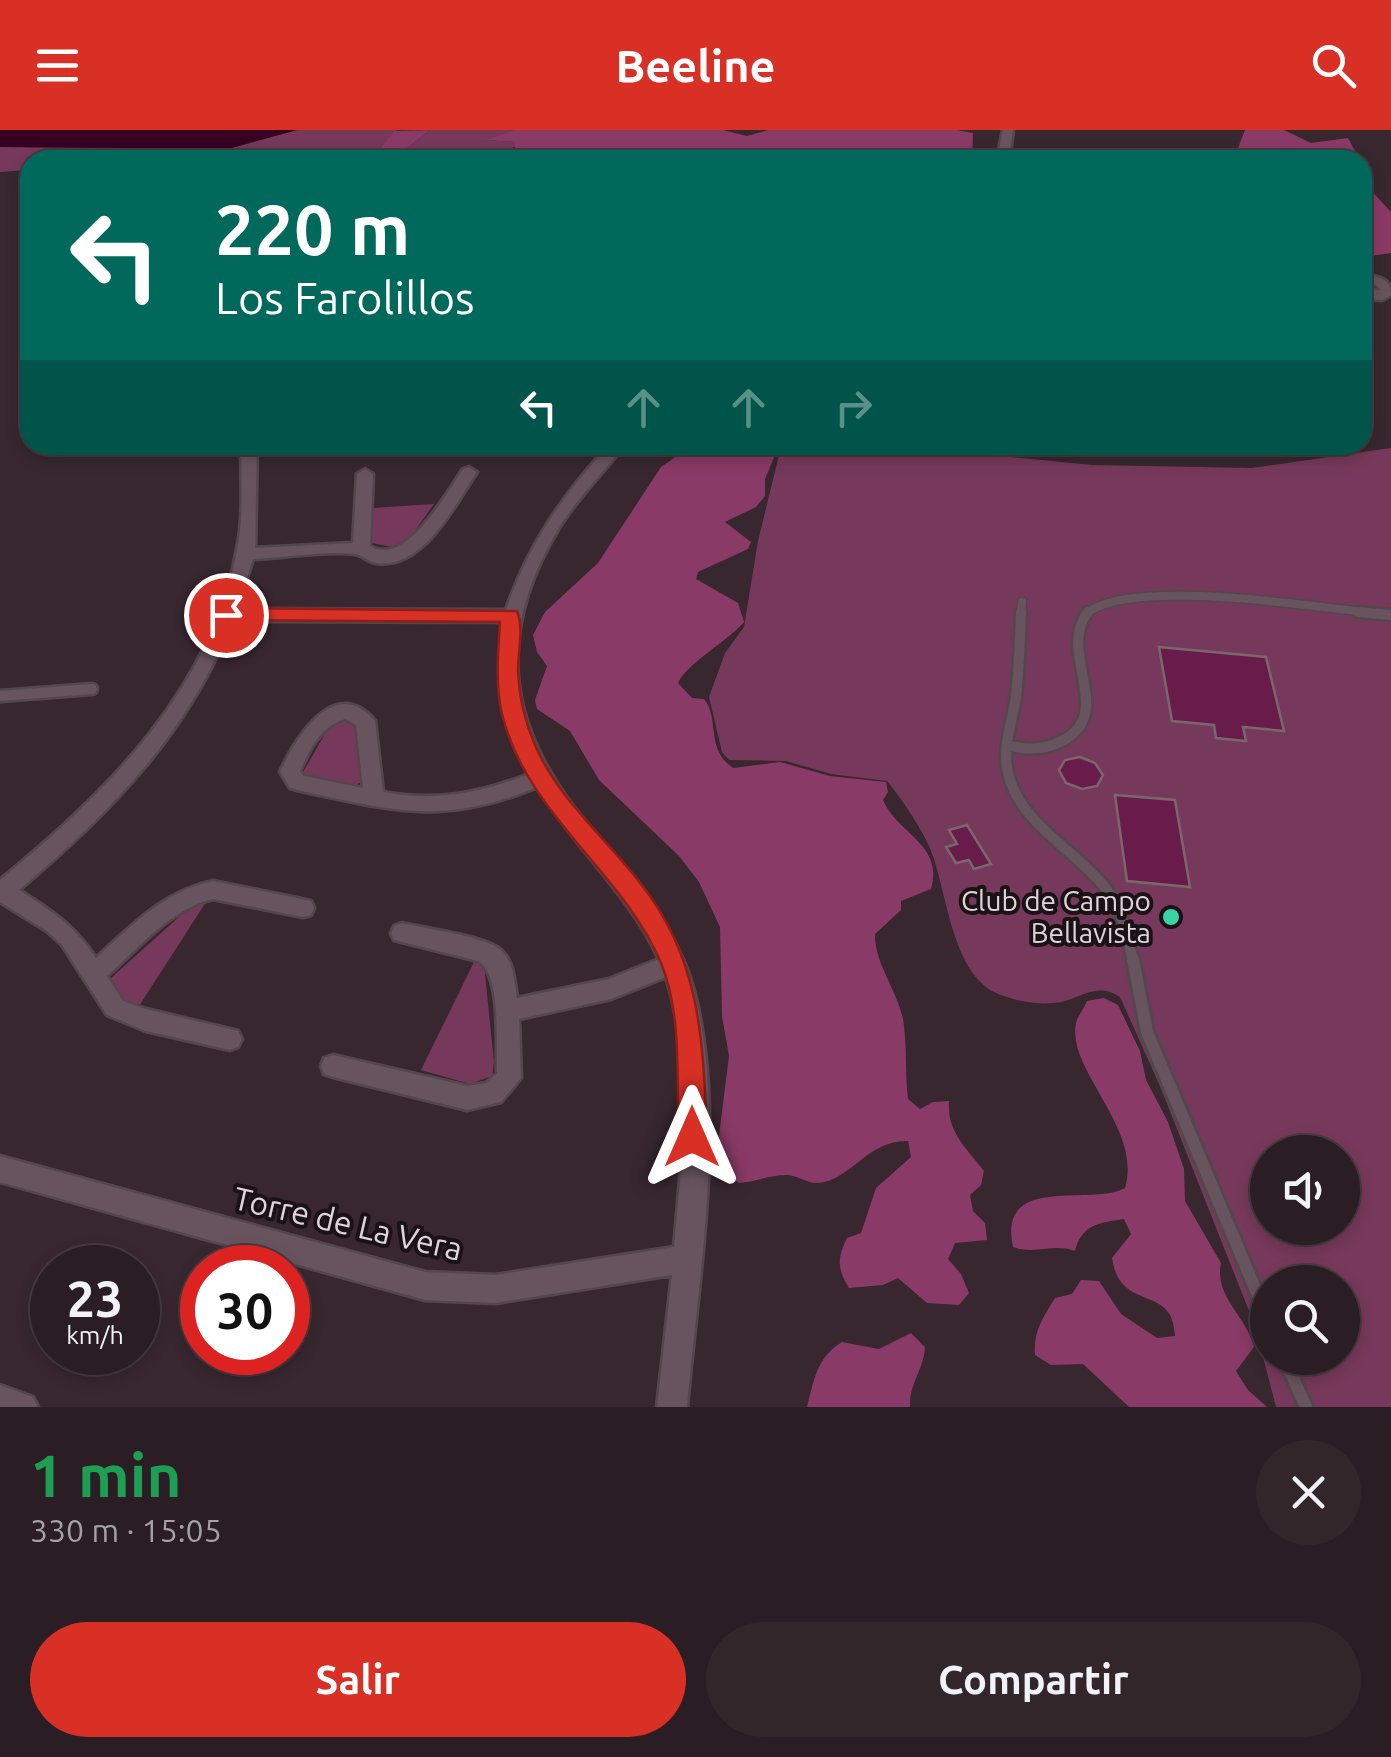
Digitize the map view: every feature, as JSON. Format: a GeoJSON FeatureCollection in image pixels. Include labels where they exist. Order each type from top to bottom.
{"type":"FeatureCollection","features":[{"type":"Feature","properties":{"kind":"street"},"geometry":{"type":"LineString","coordinates":[[1372,280],[1388,290],[1382,296],[1372,296]]}},
{"type":"Feature","properties":{"kind":"street"},"geometry":{"type":"LineString","coordinates":[[230,1039],[128,1015],[106,997],[78,949],[56,925],[1,892],[80,826],[150,752],[192,690],[226,615],[245,554],[250,510],[249,455]]}},
{"type":"Feature","properties":{"kind":"street"},"geometry":{"type":"LineString","coordinates":[[607,455],[578,488],[544,539],[510,616],[506,644],[513,713],[540,778],[635,894],[674,963],[684,997],[692,1082],[685,1259],[672,1407]]}},
{"type":"Feature","properties":{"kind":"street"},"geometry":{"type":"LineString","coordinates":[[245,554],[361,548],[384,558],[412,548],[469,472]]}},
{"type":"Feature","properties":{"kind":"street"},"geometry":{"type":"LineString","coordinates":[[361,548],[365,474]]}},
{"type":"Feature","properties":{"kind":"street"},"geometry":{"type":"LineString","coordinates":[[226,615],[510,616]]}},
{"type":"Feature","properties":{"kind":"street"},"geometry":{"type":"LineString","coordinates":[[374,798],[364,721],[347,712],[324,718],[306,742],[290,776],[298,782],[374,798],[426,807],[495,798],[540,778]]}},
{"type":"Feature","properties":{"kind":"street"},"geometry":{"type":"LineString","coordinates":[[94,975],[179,900],[199,891],[213,890],[303,908]]}},
{"type":"Feature","properties":{"kind":"street"},"geometry":{"type":"LineString","coordinates":[[333,1066],[467,1098],[486,1097],[504,1086],[511,1070],[507,1011],[501,970],[492,955],[402,934]]}},
{"type":"Feature","properties":{"kind":"street"},"geometry":{"type":"LineString","coordinates":[[507,1011],[610,988],[674,963]]}},
{"type":"Feature","properties":{"kind":"street","name":"Torre de La Vera"},"geometry":{"type":"LineString","coordinates":[[0,1169],[425,1286],[496,1289],[685,1259]]}},
{"type":"Feature","properties":{"kind":"street"},"geometry":{"type":"LineString","coordinates":[[0,1400],[23,1407]]}},
{"type":"Feature","properties":{"kind":"lane"},"geometry":{"type":"LineString","coordinates":[[1008,745],[1031,750],[1061,742],[1082,728],[1087,702],[1076,646],[1077,626],[1096,605],[1129,598],[1172,597],[1391,616]]}},
{"type":"Feature","properties":{"kind":"lane"},"geometry":{"type":"LineString","coordinates":[[1022,602],[1006,770],[1017,796],[1052,839],[1106,888],[1118,908],[1129,940],[1147,1032],[1250,1278]]}},
{"type":"Feature","properties":{"kind":"lane"},"geometry":{"type":"LineString","coordinates":[[0,696],[92,689]]}},
{"type":"Feature","properties":{"kind":"lane"},"geometry":{"type":"LineString","coordinates":[[1292,1375],[1306,1407]]}},
{"type":"Feature","properties":{"kind":"shaded area"},"geometry":{"type":"Polygon","coordinates":[[[0,130],[297,130],[224,150],[0,147],[0,130]]]}},
{"type":"Feature","properties":{"kind":"shaded area"},"geometry":{"type":"Polygon","coordinates":[[[297,130],[397,130],[375,150],[224,150],[297,130]]]}},
{"type":"Feature","properties":{"kind":"shaded area"},"geometry":{"type":"Polygon","coordinates":[[[430,130],[514,130],[486,140],[515,142],[518,146],[505,150],[405,150],[430,130]]]}},
{"type":"Feature","properties":{"kind":"shaded area"},"geometry":{"type":"Polygon","coordinates":[[[430,130],[405,150],[375,150],[395,131],[430,130]]]}},
{"type":"Feature","properties":{"kind":"shaded area"},"geometry":{"type":"Polygon","coordinates":[[[514,130],[723,130],[747,136],[768,130],[973,133],[972,150],[511,150],[515,149],[515,142],[485,140],[514,130]]]}},
{"type":"Feature","properties":{"kind":"shaded area"},"geometry":{"type":"Polygon","coordinates":[[[1245,130],[1284,130],[1311,143],[1348,138],[1355,150],[1240,150],[1245,130]]]}},
{"type":"Feature","properties":{"kind":"shaded area"},"geometry":{"type":"Polygon","coordinates":[[[0,147],[138,150],[20,150],[20,171],[0,172],[0,147]]]}},
{"type":"Feature","properties":{"kind":"shaded area"},"geometry":{"type":"Polygon","coordinates":[[[1372,191],[1391,212],[1391,253],[1372,256],[1372,191]]]}},
{"type":"Feature","properties":{"kind":"shaded area","name":"Club de Campo Bellavista"},"geometry":{"type":"Polygon","coordinates":[[[1391,448],[1391,1407],[1276,1407],[1268,1375],[1360,1375],[1360,1265],[1250,1265],[1250,1313],[1160,1086],[1120,997],[1103,990],[1063,1001],[1031,1003],[1001,995],[979,981],[959,947],[929,846],[887,781],[831,774],[786,761],[729,760],[722,752],[709,697],[725,653],[744,627],[758,541],[779,455],[991,455],[1092,465],[1252,468],[1342,455],[1372,455],[1372,451],[1391,448]]]}},
{"type":"Feature","properties":{"kind":"shaded area"},"geometry":{"type":"Polygon","coordinates":[[[678,455],[775,455],[765,479],[765,496],[756,507],[725,522],[751,542],[748,549],[698,572],[696,579],[738,603],[744,622],[690,667],[678,683],[692,698],[704,699],[709,707],[716,743],[724,760],[733,768],[780,762],[830,776],[886,782],[888,792],[883,800],[931,861],[931,889],[901,901],[901,910],[875,934],[879,957],[902,1014],[908,1099],[920,1109],[933,1102],[949,1101],[954,1131],[984,1171],[981,1185],[970,1195],[973,1211],[985,1223],[987,1240],[955,1243],[948,1259],[961,1274],[969,1293],[959,1305],[927,1303],[898,1278],[883,1285],[849,1288],[842,1275],[840,1258],[847,1238],[861,1233],[876,1188],[911,1157],[908,1141],[881,1147],[828,1181],[813,1183],[786,1175],[739,1183],[726,1174],[718,1143],[729,1056],[722,1016],[720,927],[699,882],[679,856],[599,780],[570,731],[537,709],[535,700],[547,666],[537,652],[533,635],[545,612],[598,563],[661,467],[678,455]]]}},
{"type":"Feature","properties":{"kind":"shaded area"},"geometry":{"type":"Polygon","coordinates":[[[434,504],[402,549],[372,543],[373,508],[434,504]]]}},
{"type":"Feature","properties":{"kind":"shaded area"},"geometry":{"type":"Polygon","coordinates":[[[348,719],[355,722],[360,733],[366,780],[355,785],[302,774],[330,725],[348,719]]]}},
{"type":"Feature","properties":{"kind":"shaded area"},"geometry":{"type":"Polygon","coordinates":[[[199,899],[206,902],[139,1006],[121,998],[111,978],[199,899]]]}},
{"type":"Feature","properties":{"kind":"shaded area"},"geometry":{"type":"Polygon","coordinates":[[[474,962],[484,964],[494,1062],[492,1076],[470,1084],[421,1070],[474,962]]]}},
{"type":"Feature","properties":{"kind":"shaded area"},"geometry":{"type":"Polygon","coordinates":[[[1104,998],[1118,1005],[1140,1051],[1146,1080],[1168,1122],[1184,1169],[1185,1201],[1221,1263],[1222,1286],[1250,1336],[1250,1352],[1236,1371],[1248,1390],[1267,1407],[1129,1407],[1083,1364],[1051,1365],[1035,1355],[1037,1332],[1055,1298],[1072,1294],[1081,1280],[1099,1281],[1121,1314],[1157,1338],[1175,1336],[1172,1319],[1165,1309],[1125,1286],[1117,1275],[1112,1258],[1131,1234],[1124,1219],[1087,1230],[1075,1251],[1013,1247],[1012,1224],[1019,1209],[1032,1201],[1125,1188],[1128,1166],[1124,1144],[1076,1041],[1076,1023],[1087,1001],[1104,998]]]}},
{"type":"Feature","properties":{"kind":"shaded area"},"geometry":{"type":"Polygon","coordinates":[[[911,1333],[925,1347],[910,1407],[807,1407],[822,1362],[842,1342],[879,1349],[911,1333]]]}},
{"type":"Feature","properties":{"kind":"building"},"geometry":{"type":"Polygon","coordinates":[[[1159,647],[1266,657],[1284,731],[1243,727],[1246,741],[1216,738],[1214,725],[1172,721],[1159,647]]]}},
{"type":"Feature","properties":{"kind":"building"},"geometry":{"type":"Polygon","coordinates":[[[1080,757],[1095,763],[1103,775],[1097,786],[1082,789],[1066,783],[1059,770],[1065,760],[1080,757]]]}},
{"type":"Feature","properties":{"kind":"building"},"geometry":{"type":"Polygon","coordinates":[[[1115,795],[1175,800],[1190,887],[1127,881],[1115,795]]]}},
{"type":"Feature","properties":{"kind":"building"},"geometry":{"type":"Polygon","coordinates":[[[967,825],[991,864],[974,869],[969,860],[956,863],[946,847],[957,844],[949,830],[967,825]]]}},
{"type":"Feature","properties":{"kind":"place","name":"Club de Campo Bellavista"},"geometry":{"type":"Point","coordinates":[1171,917]}},
{"type":"Feature","properties":{"kind":"route"},"geometry":{"type":"LineString","coordinates":[[226,615],[510,616],[506,644],[508,674],[513,713],[523,744],[558,803],[635,894],[674,963],[690,1038],[692,1137]]}}]}
